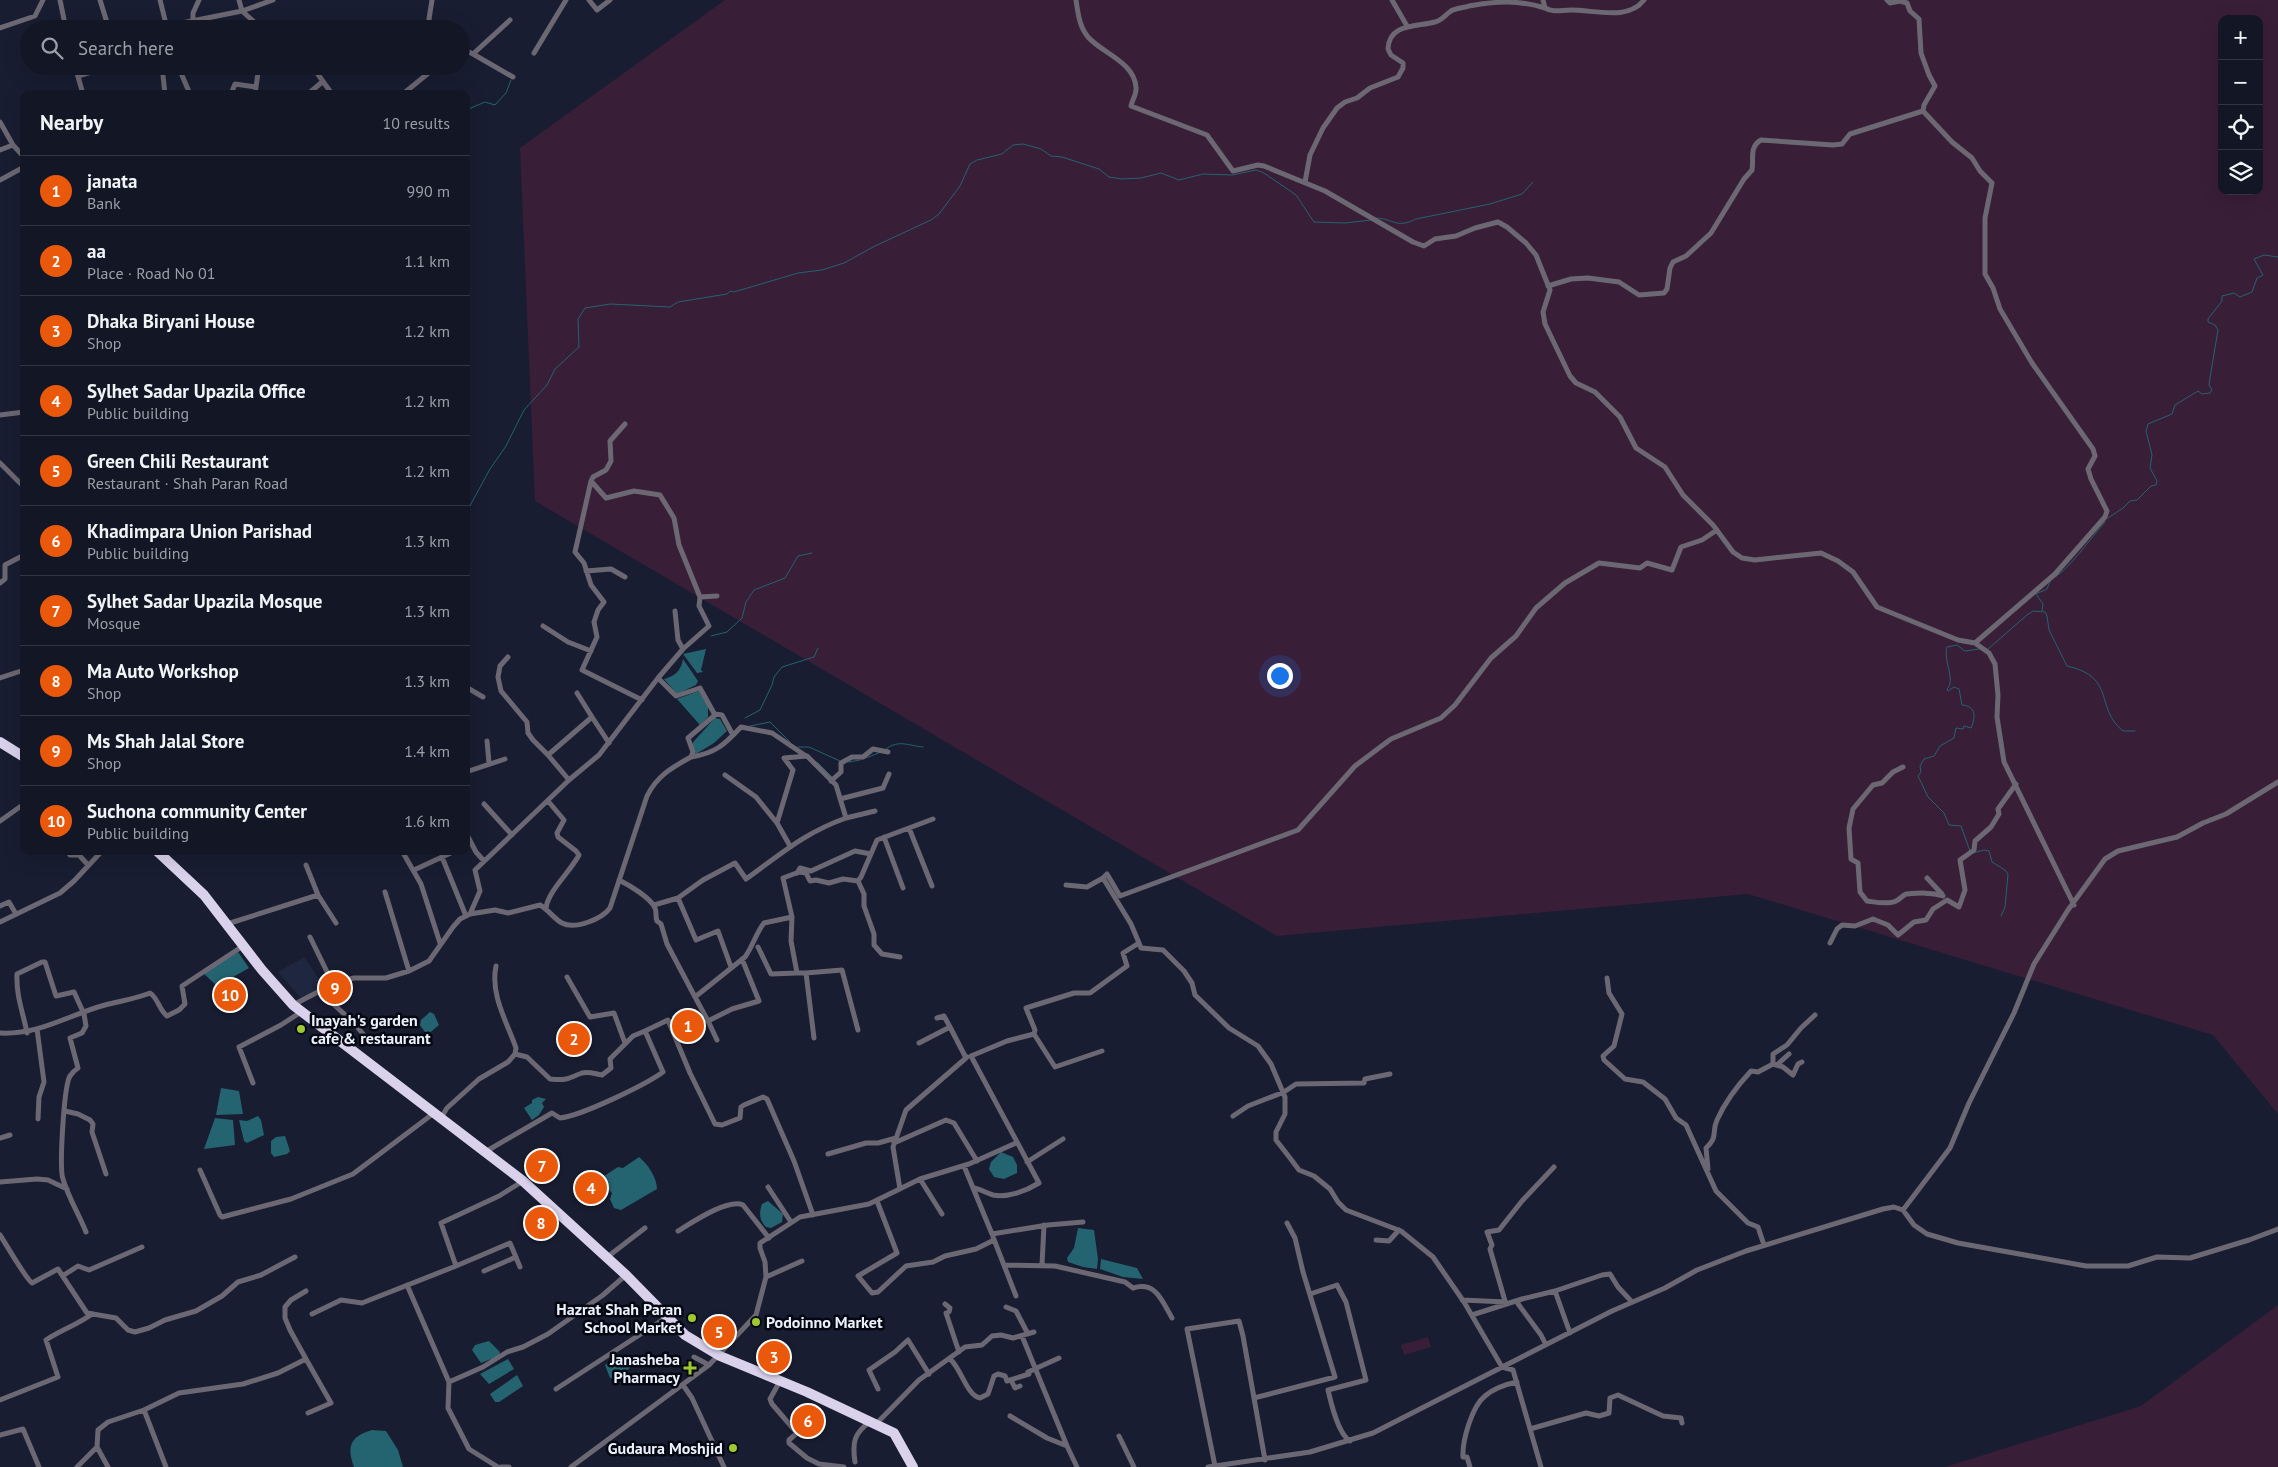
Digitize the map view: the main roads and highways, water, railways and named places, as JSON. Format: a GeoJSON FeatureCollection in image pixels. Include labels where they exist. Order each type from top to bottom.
{"type":"FeatureCollection","features":[{"type":"Feature","properties":{"kind":"highway"},"geometry":{"type":"LineString","coordinates":[[0,742],[20,754]]}},
{"type":"Feature","properties":{"kind":"highway"},"geometry":{"type":"LineString","coordinates":[[161,855],[204,895],[243,946],[297,1009],[523,1181],[626,1275],[684,1334],[720,1356],[874,1422],[894,1433],[913,1467]]}},
{"type":"Feature","properties":{"kind":"waterway"},"geometry":{"type":"LineString","coordinates":[[470,108],[485,102],[495,105],[506,93],[511,80]]}},
{"type":"Feature","properties":{"kind":"waterway"},"geometry":{"type":"LineString","coordinates":[[470,506],[490,469],[506,446],[524,410],[547,385],[555,369],[579,347],[578,319],[585,308],[610,304],[670,307],[678,302],[727,294],[730,291],[734,292],[798,273],[822,270],[844,263],[875,246],[931,220],[939,214],[960,186],[970,164],[977,160],[1002,154],[1013,145],[1023,144],[1041,149],[1051,156],[1062,157],[1099,169],[1109,177],[1122,179],[1141,178],[1161,173],[1179,180],[1203,174],[1232,175],[1256,170],[1264,173],[1296,195],[1314,222],[1345,223],[1371,220]]}},
{"type":"Feature","properties":{"kind":"waterway"},"geometry":{"type":"LineString","coordinates":[[1377,218],[1395,223],[1404,223],[1490,204],[1522,194],[1533,182]]}},
{"type":"Feature","properties":{"kind":"waterway"},"geometry":{"type":"LineString","coordinates":[[2108,518],[2130,501],[2137,500],[2151,486],[2156,485],[2157,481],[2150,468],[2152,455],[2146,431],[2148,424],[2172,414],[2175,405],[2198,391],[2202,394],[2210,393],[2212,390],[2209,385],[2218,330],[2215,325],[2208,322],[2208,319],[2222,301],[2222,296],[2234,293],[2240,297],[2252,292],[2257,278],[2263,275],[2254,259],[2264,255],[2278,257]]}},
{"type":"Feature","properties":{"kind":"waterway"},"geometry":{"type":"LineString","coordinates":[[2042,611],[2043,604],[2036,594],[2047,589],[2051,579],[2072,562],[2105,522]]}},
{"type":"Feature","properties":{"kind":"waterway"},"geometry":{"type":"LineString","coordinates":[[711,636],[727,632],[742,618],[746,602],[754,590],[785,578],[798,556],[812,553]]}},
{"type":"Feature","properties":{"kind":"waterway"},"geometry":{"type":"LineString","coordinates":[[1988,649],[2033,611],[2045,612],[2049,630],[2067,666],[2083,671],[2093,678],[2099,685],[2114,722],[2123,731],[2135,731]]}},
{"type":"Feature","properties":{"kind":"waterway"},"geometry":{"type":"LineString","coordinates":[[1970,851],[1961,826],[1949,825],[1944,813],[1928,797],[1918,776],[1924,759],[1934,756],[1940,746],[1954,738],[1956,728],[1963,729],[1964,726],[1971,728],[1974,720],[1974,713],[1970,707],[1962,705],[1959,689],[1954,687],[1948,691],[1947,689],[1950,681],[1947,647],[1957,645],[1965,651],[1979,649]]}},
{"type":"Feature","properties":{"kind":"waterway"},"geometry":{"type":"LineString","coordinates":[[745,718],[760,710],[774,677],[782,667],[814,657],[818,648]]}},
{"type":"Feature","properties":{"kind":"waterway"},"geometry":{"type":"LineString","coordinates":[[750,726],[770,722],[790,742]]}},
{"type":"Feature","properties":{"kind":"waterway"},"geometry":{"type":"LineString","coordinates":[[886,749],[895,744],[923,747]]}},
{"type":"Feature","properties":{"kind":"waterway"},"geometry":{"type":"LineString","coordinates":[[798,747],[809,747],[840,761]]}},
{"type":"Feature","properties":{"kind":"waterway"},"geometry":{"type":"LineString","coordinates":[[866,758],[881,752]]}},
{"type":"Feature","properties":{"kind":"waterway"},"geometry":{"type":"LineString","coordinates":[[849,762],[860,760]]}},
{"type":"Feature","properties":{"kind":"waterway"},"geometry":{"type":"LineString","coordinates":[[817,762],[832,777]]}},
{"type":"Feature","properties":{"kind":"waterway"},"geometry":{"type":"LineString","coordinates":[[1973,853],[1984,850],[1989,851],[1992,862],[2008,874],[2005,907],[2001,916]]}},
{"type":"Feature","properties":{"kind":"place","name":"Ms Shah Jalal Store"},"geometry":{"type":"Point","coordinates":[335,988]}},
{"type":"Feature","properties":{"kind":"place","name":"Suchona community Center"},"geometry":{"type":"Point","coordinates":[230,995]}},
{"type":"Feature","properties":{"kind":"place","name":"janata"},"geometry":{"type":"Point","coordinates":[688,1026]}},
{"type":"Feature","properties":{"kind":"place","name":"Inayah's garden cafe & restaurant"},"geometry":{"type":"Point","coordinates":[301,1029]}},
{"type":"Feature","properties":{"kind":"place","name":"aa"},"geometry":{"type":"Point","coordinates":[574,1039]}},
{"type":"Feature","properties":{"kind":"place","name":"Sylhet Sadar Upazila Mosque"},"geometry":{"type":"Point","coordinates":[542,1166]}},
{"type":"Feature","properties":{"kind":"place","name":"Sylhet Sadar Upazila Office"},"geometry":{"type":"Point","coordinates":[591,1188]}},
{"type":"Feature","properties":{"kind":"place","name":"Ma Auto Workshop"},"geometry":{"type":"Point","coordinates":[541,1223]}},
{"type":"Feature","properties":{"kind":"place","name":"Hazrat Shah Paran School Market"},"geometry":{"type":"Point","coordinates":[692,1318]}},
{"type":"Feature","properties":{"kind":"place","name":"Podoinno Market"},"geometry":{"type":"Point","coordinates":[756,1322]}},
{"type":"Feature","properties":{"kind":"place","name":"Green Chili Restaurant"},"geometry":{"type":"Point","coordinates":[719,1332]}},
{"type":"Feature","properties":{"kind":"place","name":"Dhaka Biryani House"},"geometry":{"type":"Point","coordinates":[774,1357]}},
{"type":"Feature","properties":{"kind":"place","name":"Janasheba Pharmacy"},"geometry":{"type":"Point","coordinates":[690,1368]}},
{"type":"Feature","properties":{"kind":"place","name":"Khadimpara Union Parishad"},"geometry":{"type":"Point","coordinates":[808,1421]}},
{"type":"Feature","properties":{"kind":"place","name":"Gudaura Moshjid"},"geometry":{"type":"Point","coordinates":[733,1448]}}]}
